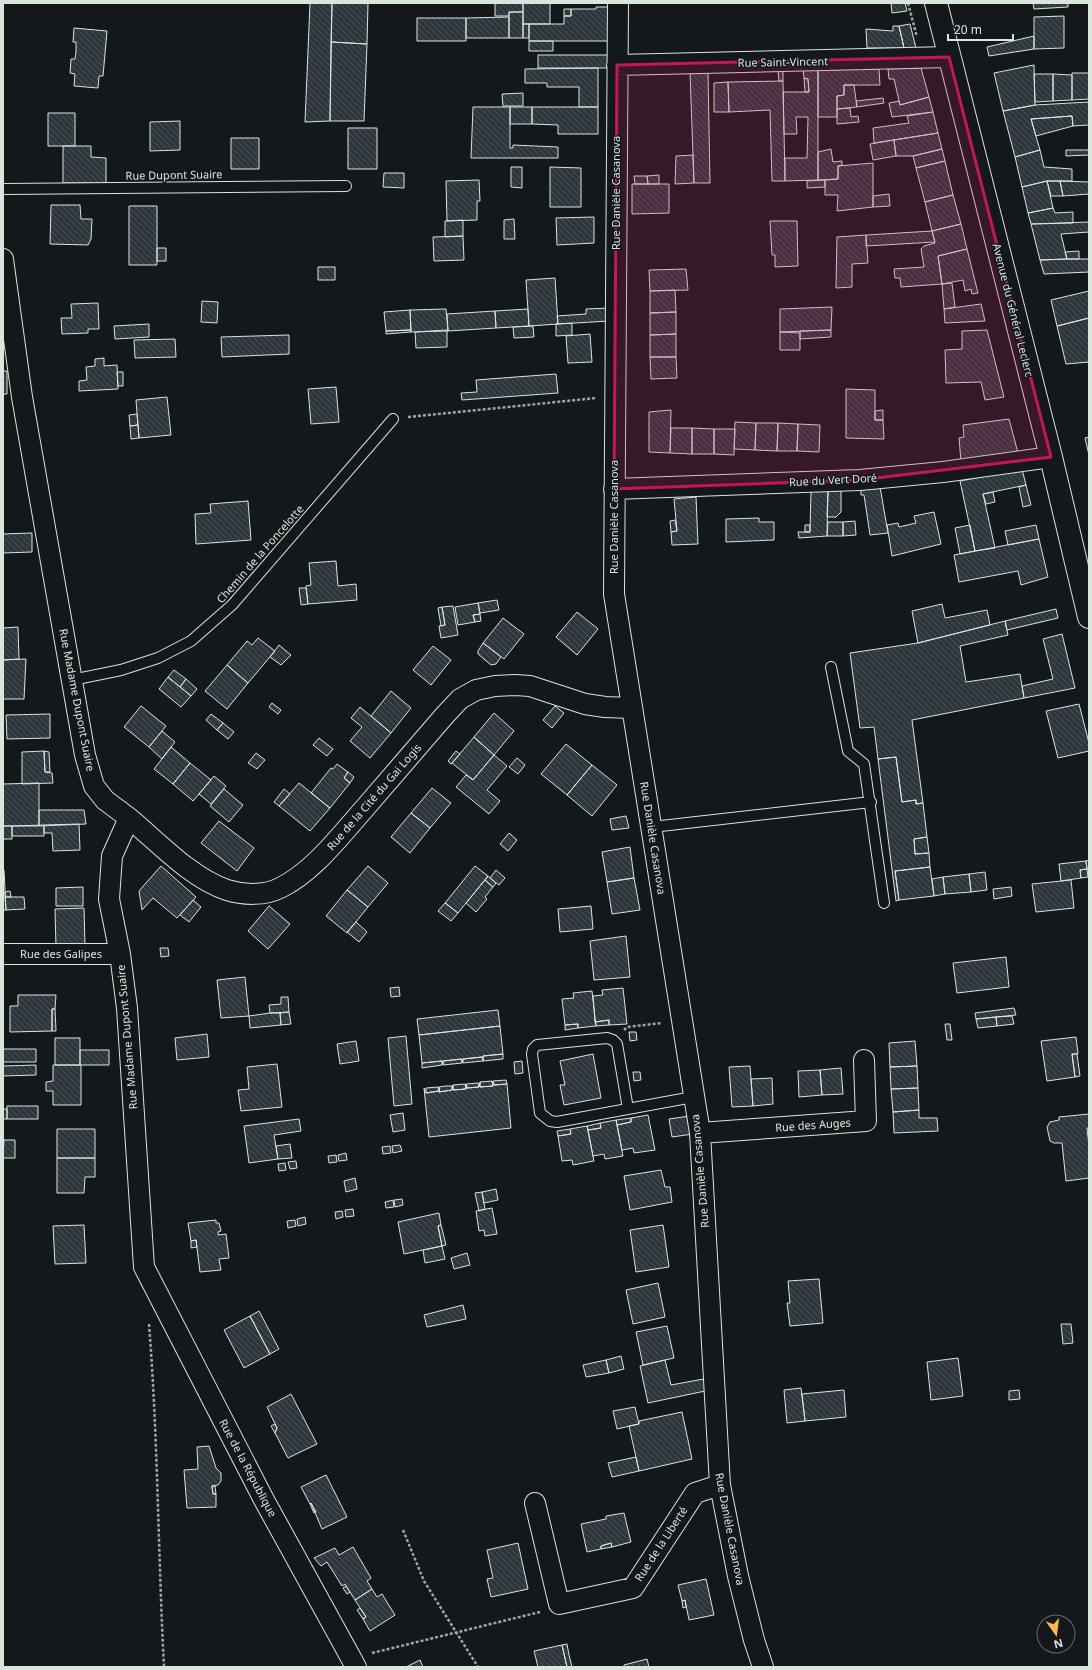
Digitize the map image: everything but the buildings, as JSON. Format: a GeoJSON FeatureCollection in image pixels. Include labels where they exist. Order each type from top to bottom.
{"type":"FeatureCollection","features":[{"type":"Feature","properties":{"kind":"main road","name":"Avenue du Général Leclerc"},"geometry":{"type":"LineString","coordinates":[[936,3],[1051,458],[1089,617]]}},
{"type":"Feature","properties":{"kind":"street","name":"Rue Danièle Casanova"},"geometry":{"type":"LineString","coordinates":[[618,3],[614,396],[614,594],[700,1134],[720,1485],[738,1576],[754,1640],[763,1667]]}},
{"type":"Feature","properties":{"kind":"street","name":"Rue Saint-Vincent"},"geometry":{"type":"LineString","coordinates":[[617,65],[949,57]]}},
{"type":"Feature","properties":{"kind":"street","name":"Rue Madame Dupont Suaire"},"geometry":{"type":"LineString","coordinates":[[3,259],[24,405],[85,755],[94,786],[105,800],[129,818],[112,856],[109,899],[120,954],[128,1015],[144,1267]]}},
{"type":"Feature","properties":{"kind":"street","name":"Rue du Vert Doré"},"geometry":{"type":"LineString","coordinates":[[614,489],[860,480],[943,472],[1051,458]]}},
{"type":"Feature","properties":{"kind":"street","name":"Rue de la Cité du Gai Logis"},"geometry":{"type":"LineString","coordinates":[[129,818],[194,873],[210,883],[227,890],[244,894],[262,893],[280,888],[297,877],[336,842],[445,715],[460,699],[476,690],[495,686],[530,686],[585,704],[605,707],[631,708]]}},
{"type":"Feature","properties":{"kind":"street","name":"Rue des Galipes"},"geometry":{"type":"LineString","coordinates":[[3,954],[120,954]]}},
{"type":"Feature","properties":{"kind":"street","name":"Rue des Auges"},"geometry":{"type":"LineString","coordinates":[[700,1134],[866,1121],[864,1060]]}},
{"type":"Feature","properties":{"kind":"street","name":"Rue de la République"},"geometry":{"type":"LineString","coordinates":[[144,1267],[263,1498],[354,1663]]}},
{"type":"Feature","properties":{"kind":"street","name":"Rue de la Liberté"},"geometry":{"type":"LineString","coordinates":[[559,1604],[633,1588],[696,1492],[720,1485]]}},
{"type":"Feature","properties":{"kind":"street"},"geometry":{"type":"LineString","coordinates":[[535,1503],[559,1604]]}},
{"type":"Feature","properties":{"kind":"lane","name":"Rue Dupont Suaire"},"geometry":{"type":"LineString","coordinates":[[3,189],[346,186]]}},
{"type":"Feature","properties":{"kind":"lane","name":"Chemin de la Poncelotte"},"geometry":{"type":"LineString","coordinates":[[72,680],[121,670],[151,660],[191,640],[232,605],[393,419]]}},
{"type":"Feature","properties":{"kind":"lane"},"geometry":{"type":"LineString","coordinates":[[831,667],[848,751],[864,764],[871,802],[884,903]]}},
{"type":"Feature","properties":{"kind":"lane"},"geometry":{"type":"LineString","coordinates":[[652,827],[871,802]]}},
{"type":"Feature","properties":{"kind":"lane"},"geometry":{"type":"LineString","coordinates":[[628,1109],[617,1044],[613,1040],[607,1038],[537,1046],[533,1049],[532,1054],[540,1113],[550,1122],[558,1122],[693,1097]]}},
{"type":"Feature","properties":{"kind":"path"},"geometry":{"type":"LineString","coordinates":[[393,419],[614,396]]}},
{"type":"Feature","properties":{"kind":"path"},"geometry":{"type":"LineString","coordinates":[[627,1027],[682,1021]]}},
{"type":"Feature","properties":{"kind":"path"},"geometry":{"type":"LineString","coordinates":[[148,1320],[153,1380],[159,1581],[164,1667]]}},
{"type":"Feature","properties":{"kind":"path"},"geometry":{"type":"LineString","coordinates":[[403,1530],[424,1581],[478,1667]]}},
{"type":"Feature","properties":{"kind":"path"},"geometry":{"type":"LineString","coordinates":[[354,1663],[458,1633],[549,1610],[559,1604]]}},
{"type":"Feature","properties":{"kind":"highlighted area"},"geometry":{"type":"Polygon","coordinates":[[[949,57],[1051,457],[860,480],[614,489],[617,65],[949,57]]]}}]}
